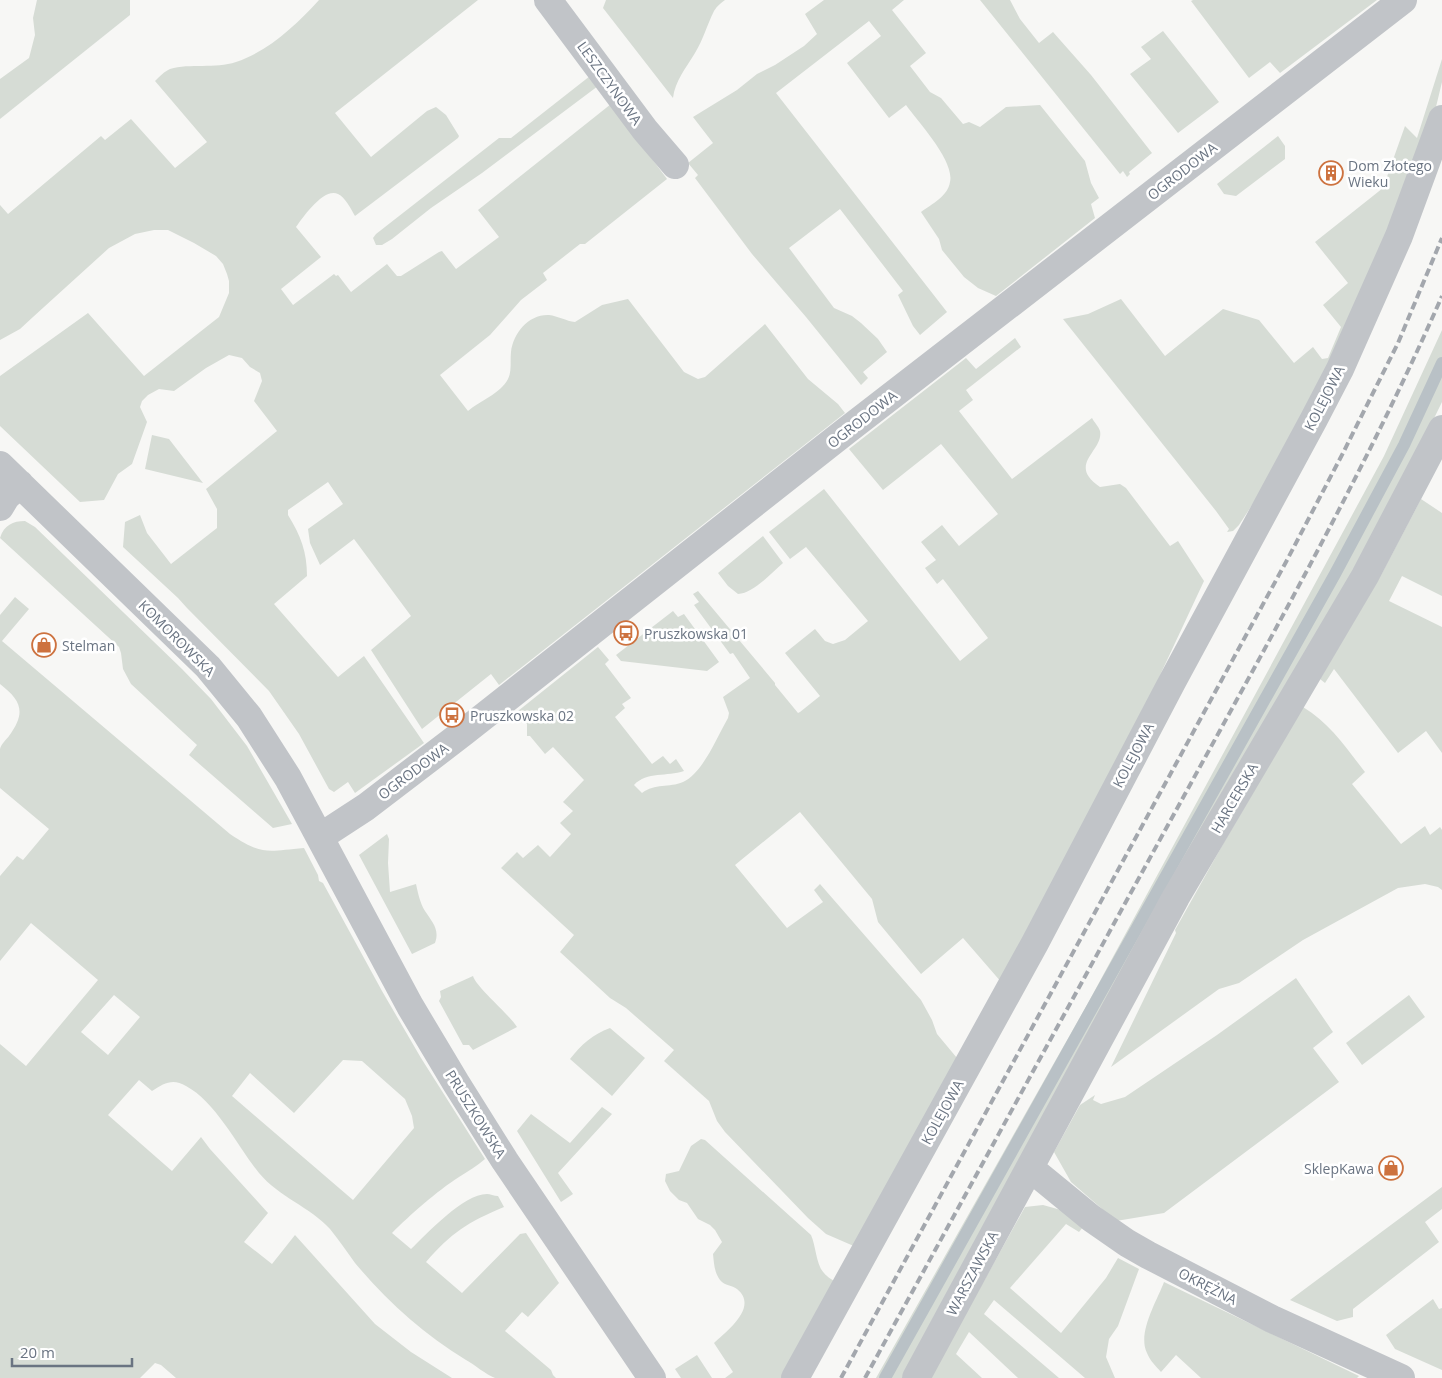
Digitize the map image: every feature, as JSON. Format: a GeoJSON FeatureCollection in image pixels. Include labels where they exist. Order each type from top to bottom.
{"type":"FeatureCollection","features":[{"type":"Feature","properties":{"kind":"street","name":"LESZCZYNOWA"},"geometry":{"type":"LineString","coordinates":[[548,0],[645,130],[675,165]]}},
{"type":"Feature","properties":{"kind":"street","name":"OGRODOWA"},"geometry":{"type":"LineString","coordinates":[[320,837],[366,807],[456,738],[846,431],[1403,0]]}},
{"type":"Feature","properties":{"kind":"street","name":"KOLEJOWA"},"geometry":{"type":"LineString","coordinates":[[795,1378],[1036,942],[1335,377],[1399,236],[1442,119]]}},
{"type":"Feature","properties":{"kind":"street","name":"HARCERSKA"},"geometry":{"type":"LineString","coordinates":[[1030,1168],[1176,897],[1365,576],[1442,429]]}},
{"type":"Feature","properties":{"kind":"street","name":"KOMOROWSKA"},"geometry":{"type":"LineString","coordinates":[[0,465],[198,657],[226,687],[250,717],[274,753],[320,837]]}},
{"type":"Feature","properties":{"kind":"street"},"geometry":{"type":"LineString","coordinates":[[0,507],[6,497],[20,484]]}},
{"type":"Feature","properties":{"kind":"street","name":"PRUSZKOWSKA"},"geometry":{"type":"LineString","coordinates":[[320,837],[410,1006],[456,1083],[505,1161],[652,1378]]}},
{"type":"Feature","properties":{"kind":"street","name":"WARSZAWSKA"},"geometry":{"type":"LineString","coordinates":[[916,1378],[1030,1168]]}},
{"type":"Feature","properties":{"kind":"street","name":"OKRĘŻNA"},"geometry":{"type":"LineString","coordinates":[[1030,1168],[1091,1218],[1148,1255],[1272,1319],[1401,1378]]}},
{"type":"Feature","properties":{"kind":"shaded area"},"geometry":{"type":"Polygon","coordinates":[[[37,0],[130,0],[130,15],[0,119],[0,79],[29,58],[35,35],[33,18],[37,0]]]}},
{"type":"Feature","properties":{"kind":"shaded area"},"geometry":{"type":"Polygon","coordinates":[[[319,0],[478,0],[335,113],[371,157],[427,111],[436,107],[446,115],[459,136],[355,216],[345,200],[338,194],[332,193],[327,195],[314,204],[296,227],[321,257],[281,289],[293,305],[334,274],[338,275],[351,292],[387,264],[397,276],[401,276],[442,251],[456,269],[499,237],[478,210],[611,104],[667,179],[585,244],[580,244],[543,273],[547,280],[521,300],[490,335],[440,375],[468,411],[505,384],[510,373],[512,345],[523,326],[529,321],[549,315],[575,322],[602,305],[628,299],[684,372],[698,379],[705,377],[765,324],[808,379],[838,404],[845,413],[499,685],[491,674],[422,729],[371,650],[411,616],[354,539],[320,565],[310,543],[308,529],[343,504],[328,482],[288,510],[288,515],[302,544],[306,559],[307,576],[274,604],[338,677],[364,656],[424,743],[355,793],[348,782],[334,792],[329,789],[299,734],[269,691],[178,598],[123,547],[125,522],[140,515],[147,533],[171,564],[217,528],[217,509],[206,489],[277,431],[254,401],[262,381],[260,373],[250,367],[242,358],[229,355],[206,368],[174,391],[159,389],[148,395],[142,401],[140,407],[147,422],[132,464],[118,474],[104,500],[80,502],[0,426],[0,376],[88,313],[144,376],[219,317],[229,293],[229,281],[223,264],[216,256],[168,230],[154,230],[135,234],[109,248],[20,329],[0,340],[0,205],[8,214],[101,136],[105,140],[131,119],[175,168],[207,142],[155,81],[170,69],[186,66],[228,64],[248,57],[281,36],[319,0]]]}},
{"type":"Feature","properties":{"kind":"shaded area"},"geometry":{"type":"Polygon","coordinates":[[[606,0],[725,0],[714,11],[698,48],[678,80],[673,98],[603,8],[606,0]]]}},
{"type":"Feature","properties":{"kind":"shaded area"},"geometry":{"type":"Polygon","coordinates":[[[824,0],[904,0],[892,10],[926,53],[910,66],[930,92],[941,98],[963,124],[969,122],[980,127],[1006,107],[1040,105],[1085,161],[1091,183],[1099,198],[1091,204],[1095,218],[996,296],[978,288],[964,277],[942,250],[939,239],[921,212],[939,199],[949,187],[950,182],[947,164],[927,131],[906,105],[889,118],[847,63],[881,36],[869,21],[776,93],[947,312],[920,335],[913,326],[898,295],[903,291],[840,209],[789,248],[834,308],[852,316],[861,323],[878,339],[887,352],[863,372],[868,378],[861,385],[752,254],[695,178],[698,175],[688,163],[713,143],[693,117],[737,90],[757,74],[804,46],[817,34],[805,14],[824,0]]]}},
{"type":"Feature","properties":{"kind":"shaded area"},"geometry":{"type":"Polygon","coordinates":[[[980,0],[1010,0],[1020,19],[1039,43],[1053,32],[1091,75],[1152,153],[1129,172],[1130,174],[1127,177],[1123,171],[1120,174],[980,0]]]}},
{"type":"Feature","properties":{"kind":"shaded area"},"geometry":{"type":"Polygon","coordinates":[[[1377,0],[1280,73],[1270,62],[1249,78],[1191,1],[1377,0]]]}},
{"type":"Feature","properties":{"kind":"shaded area"},"geometry":{"type":"Polygon","coordinates":[[[1163,31],[1219,102],[1178,133],[1130,74],[1151,59],[1141,47],[1163,31]]]}},
{"type":"Feature","properties":{"kind":"shaded area"},"geometry":{"type":"Polygon","coordinates":[[[1442,59],[1442,82],[1435,111],[1351,324],[1271,476],[1239,525],[1233,531],[1227,532],[1229,529],[1216,511],[1063,319],[1088,314],[1121,299],[1165,356],[1223,309],[1259,320],[1294,363],[1313,347],[1322,359],[1328,358],[1341,327],[1323,305],[1348,283],[1315,242],[1383,188],[1405,126],[1417,138],[1442,59]]]}},
{"type":"Feature","properties":{"kind":"shaded area"},"geometry":{"type":"Polygon","coordinates":[[[590,76],[598,86],[482,173],[431,208],[392,239],[382,245],[376,245],[373,238],[376,234],[499,138],[511,138],[590,76]]]}},
{"type":"Feature","properties":{"kind":"shaded area"},"geometry":{"type":"Polygon","coordinates":[[[1278,136],[1285,146],[1285,159],[1236,196],[1224,194],[1217,184],[1278,136]]]}},
{"type":"Feature","properties":{"kind":"shaded area"},"geometry":{"type":"Polygon","coordinates":[[[1442,330],[1442,402],[1417,453],[1349,578],[931,1322],[902,1378],[876,1378],[1088,1003],[1384,456],[1442,330]]]}},
{"type":"Feature","properties":{"kind":"shaded area"},"geometry":{"type":"Polygon","coordinates":[[[1015,338],[1021,347],[966,390],[973,400],[959,411],[1012,479],[1092,418],[1099,428],[1100,438],[1086,464],[1086,471],[1090,479],[1100,487],[1120,484],[1126,488],[1170,546],[1178,541],[1204,581],[1154,688],[1002,983],[963,938],[921,974],[878,922],[872,899],[800,812],[735,865],[787,928],[823,902],[814,890],[820,884],[921,1000],[937,1034],[957,1058],[856,1247],[826,1234],[808,1218],[725,1132],[717,1121],[709,1101],[664,1061],[674,1050],[626,1008],[610,998],[560,952],[574,935],[501,868],[517,852],[523,858],[538,845],[550,857],[571,834],[560,823],[573,811],[563,802],[584,780],[553,747],[545,754],[530,736],[527,736],[527,724],[518,711],[598,647],[609,660],[605,664],[631,698],[622,704],[625,708],[615,717],[652,764],[663,756],[670,764],[676,759],[684,771],[651,776],[634,785],[642,793],[652,788],[683,782],[697,771],[703,763],[728,718],[729,713],[723,697],[750,678],[733,653],[730,654],[694,605],[699,602],[693,594],[698,591],[798,713],[800,712],[820,696],[785,653],[815,629],[825,641],[833,644],[845,640],[868,621],[806,547],[790,559],[769,532],[824,489],[960,661],[988,638],[943,579],[937,584],[925,568],[936,560],[921,542],[942,525],[959,546],[998,514],[941,444],[883,490],[849,449],[966,358],[976,369],[1015,338]]]}},
{"type":"Feature","properties":{"kind":"shaded area"},"geometry":{"type":"Polygon","coordinates":[[[152,435],[169,439],[203,483],[145,469],[152,435]]]}},
{"type":"Feature","properties":{"kind":"shaded area"},"geometry":{"type":"Polygon","coordinates":[[[1421,499],[1442,513],[1442,596],[1402,576],[1389,601],[1442,627],[1442,753],[1426,731],[1398,753],[1334,669],[1325,683],[1320,679],[1382,573],[1421,499]]]}},
{"type":"Feature","properties":{"kind":"shaded area"},"geometry":{"type":"Polygon","coordinates":[[[25,521],[35,527],[211,699],[247,746],[292,824],[273,828],[189,755],[197,745],[131,684],[123,669],[119,647],[0,538],[7,527],[17,522],[25,521]]]}},
{"type":"Feature","properties":{"kind":"shaded area"},"geometry":{"type":"Polygon","coordinates":[[[763,536],[783,563],[756,586],[744,593],[738,594],[728,586],[718,573],[763,536]]]}},
{"type":"Feature","properties":{"kind":"shaded area"},"geometry":{"type":"Polygon","coordinates":[[[15,597],[29,609],[2,641],[230,834],[258,849],[273,851],[304,848],[318,875],[319,881],[323,883],[382,991],[421,1058],[485,1159],[433,1196],[392,1233],[411,1249],[446,1216],[467,1200],[487,1194],[498,1196],[504,1207],[461,1229],[426,1262],[462,1293],[520,1234],[526,1233],[559,1283],[528,1317],[522,1312],[505,1331],[551,1370],[556,1378],[495,1378],[450,1350],[420,1328],[380,1291],[322,1221],[276,1189],[259,1173],[217,1114],[197,1093],[177,1082],[165,1084],[152,1091],[139,1080],[108,1115],[172,1171],[201,1137],[268,1213],[244,1242],[272,1264],[295,1235],[375,1324],[411,1352],[452,1378],[176,1378],[161,1365],[155,1363],[140,1378],[0,1378],[0,1044],[26,1066],[98,980],[31,923],[0,961],[0,876],[17,856],[23,860],[49,829],[0,788],[0,749],[18,721],[19,708],[13,696],[0,684],[0,615],[15,597]],[[114,995],[81,1032],[108,1055],[140,1017],[114,995]],[[343,1060],[294,1113],[250,1073],[232,1096],[353,1200],[414,1128],[412,1116],[405,1099],[362,1061],[343,1060]]]}},
{"type":"Feature","properties":{"kind":"shaded area"},"geometry":{"type":"Polygon","coordinates":[[[673,611],[678,617],[684,614],[719,662],[707,671],[621,661],[616,655],[673,611]]]}},
{"type":"Feature","properties":{"kind":"shaded area"},"geometry":{"type":"Polygon","coordinates":[[[1303,707],[1313,713],[1329,728],[1365,772],[1352,784],[1401,844],[1425,826],[1430,835],[1440,827],[1442,830],[1442,890],[1425,884],[1398,888],[1303,940],[1239,983],[1219,989],[1111,1067],[1176,933],[1175,930],[1303,707]]]}},
{"type":"Feature","properties":{"kind":"shaded area"},"geometry":{"type":"Polygon","coordinates":[[[387,834],[389,839],[390,892],[416,884],[419,898],[433,922],[437,934],[435,943],[412,954],[359,855],[387,834]]]}},
{"type":"Feature","properties":{"kind":"shaded area"},"geometry":{"type":"Polygon","coordinates":[[[473,976],[480,987],[517,1027],[473,1050],[469,1045],[463,1045],[439,1001],[441,997],[440,991],[473,976]]]}},
{"type":"Feature","properties":{"kind":"shaded area"},"geometry":{"type":"Polygon","coordinates":[[[1296,978],[1333,1032],[1313,1048],[1339,1082],[1164,1213],[1116,1221],[1071,1182],[1054,1152],[1080,1105],[1095,1095],[1093,1100],[1101,1104],[1125,1097],[1217,1035],[1296,978]]]}},
{"type":"Feature","properties":{"kind":"shaded area"},"geometry":{"type":"Polygon","coordinates":[[[1409,995],[1425,1017],[1362,1065],[1346,1043],[1409,995]]]}},
{"type":"Feature","properties":{"kind":"shaded area"},"geometry":{"type":"Polygon","coordinates":[[[610,1028],[645,1058],[612,1096],[570,1059],[588,1040],[610,1028]]]}},
{"type":"Feature","properties":{"kind":"shaded area"},"geometry":{"type":"Polygon","coordinates":[[[602,1107],[612,1114],[558,1173],[573,1194],[561,1202],[517,1131],[531,1114],[570,1143],[602,1107]]]}},
{"type":"Feature","properties":{"kind":"shaded area"},"geometry":{"type":"Polygon","coordinates":[[[701,1139],[705,1140],[811,1235],[821,1270],[837,1283],[783,1378],[725,1378],[733,1372],[714,1343],[739,1318],[745,1303],[743,1296],[737,1289],[722,1282],[717,1274],[713,1254],[722,1242],[715,1230],[698,1219],[687,1203],[679,1200],[670,1191],[665,1181],[666,1174],[679,1171],[691,1146],[701,1139]]]}},
{"type":"Feature","properties":{"kind":"shaded area"},"geometry":{"type":"Polygon","coordinates":[[[1442,1187],[1442,1209],[1425,1222],[1439,1242],[1353,1309],[1353,1317],[1337,1321],[1290,1300],[1442,1187]]]}},
{"type":"Feature","properties":{"kind":"shaded area"},"geometry":{"type":"Polygon","coordinates":[[[1043,1205],[1061,1210],[1083,1227],[1079,1232],[1066,1224],[1010,1288],[1061,1333],[1106,1278],[1118,1258],[1139,1269],[1118,1326],[1109,1339],[1106,1357],[1115,1378],[1085,1378],[994,1300],[984,1314],[1059,1378],[1018,1378],[969,1332],[956,1354],[982,1378],[930,1378],[1025,1207],[1043,1205]]]}},
{"type":"Feature","properties":{"kind":"shaded area"},"geometry":{"type":"Polygon","coordinates":[[[1164,1282],[1359,1376],[1357,1378],[1201,1378],[1176,1355],[1161,1372],[1148,1356],[1144,1336],[1149,1317],[1164,1282]]]}},
{"type":"Feature","properties":{"kind":"shaded area"},"geometry":{"type":"Polygon","coordinates":[[[1433,1299],[1439,1309],[1442,1308],[1442,1370],[1395,1349],[1386,1335],[1433,1299]]]}},
{"type":"Feature","properties":{"kind":"shaded area"},"geometry":{"type":"Polygon","coordinates":[[[697,1355],[712,1378],[681,1378],[675,1369],[697,1355]]]}},
{"type":"Feature","properties":{"kind":"waterway"},"geometry":{"type":"LineString","coordinates":[[885,1378],[1335,574],[1404,445],[1442,363]]}},
{"type":"Feature","properties":{"kind":"railway"},"geometry":{"type":"LineString","coordinates":[[841,1378],[1286,562],[1398,343],[1442,238]]}},
{"type":"Feature","properties":{"kind":"railway"},"geometry":{"type":"LineString","coordinates":[[865,1378],[1319,548],[1383,423],[1442,296]]}},
{"type":"Feature","properties":{"kind":"place","name":"Dom Złotego Wieku"},"geometry":{"type":"Point","coordinates":[1331,173]}},
{"type":"Feature","properties":{"kind":"place","name":"Pruszkowska 01"},"geometry":{"type":"Point","coordinates":[626,633]}},
{"type":"Feature","properties":{"kind":"place","name":"Stelman"},"geometry":{"type":"Point","coordinates":[44,645]}},
{"type":"Feature","properties":{"kind":"place","name":"Pruszkowska 02"},"geometry":{"type":"Point","coordinates":[452,715]}},
{"type":"Feature","properties":{"kind":"place","name":"SklepKawa"},"geometry":{"type":"Point","coordinates":[1391,1168]}}]}
